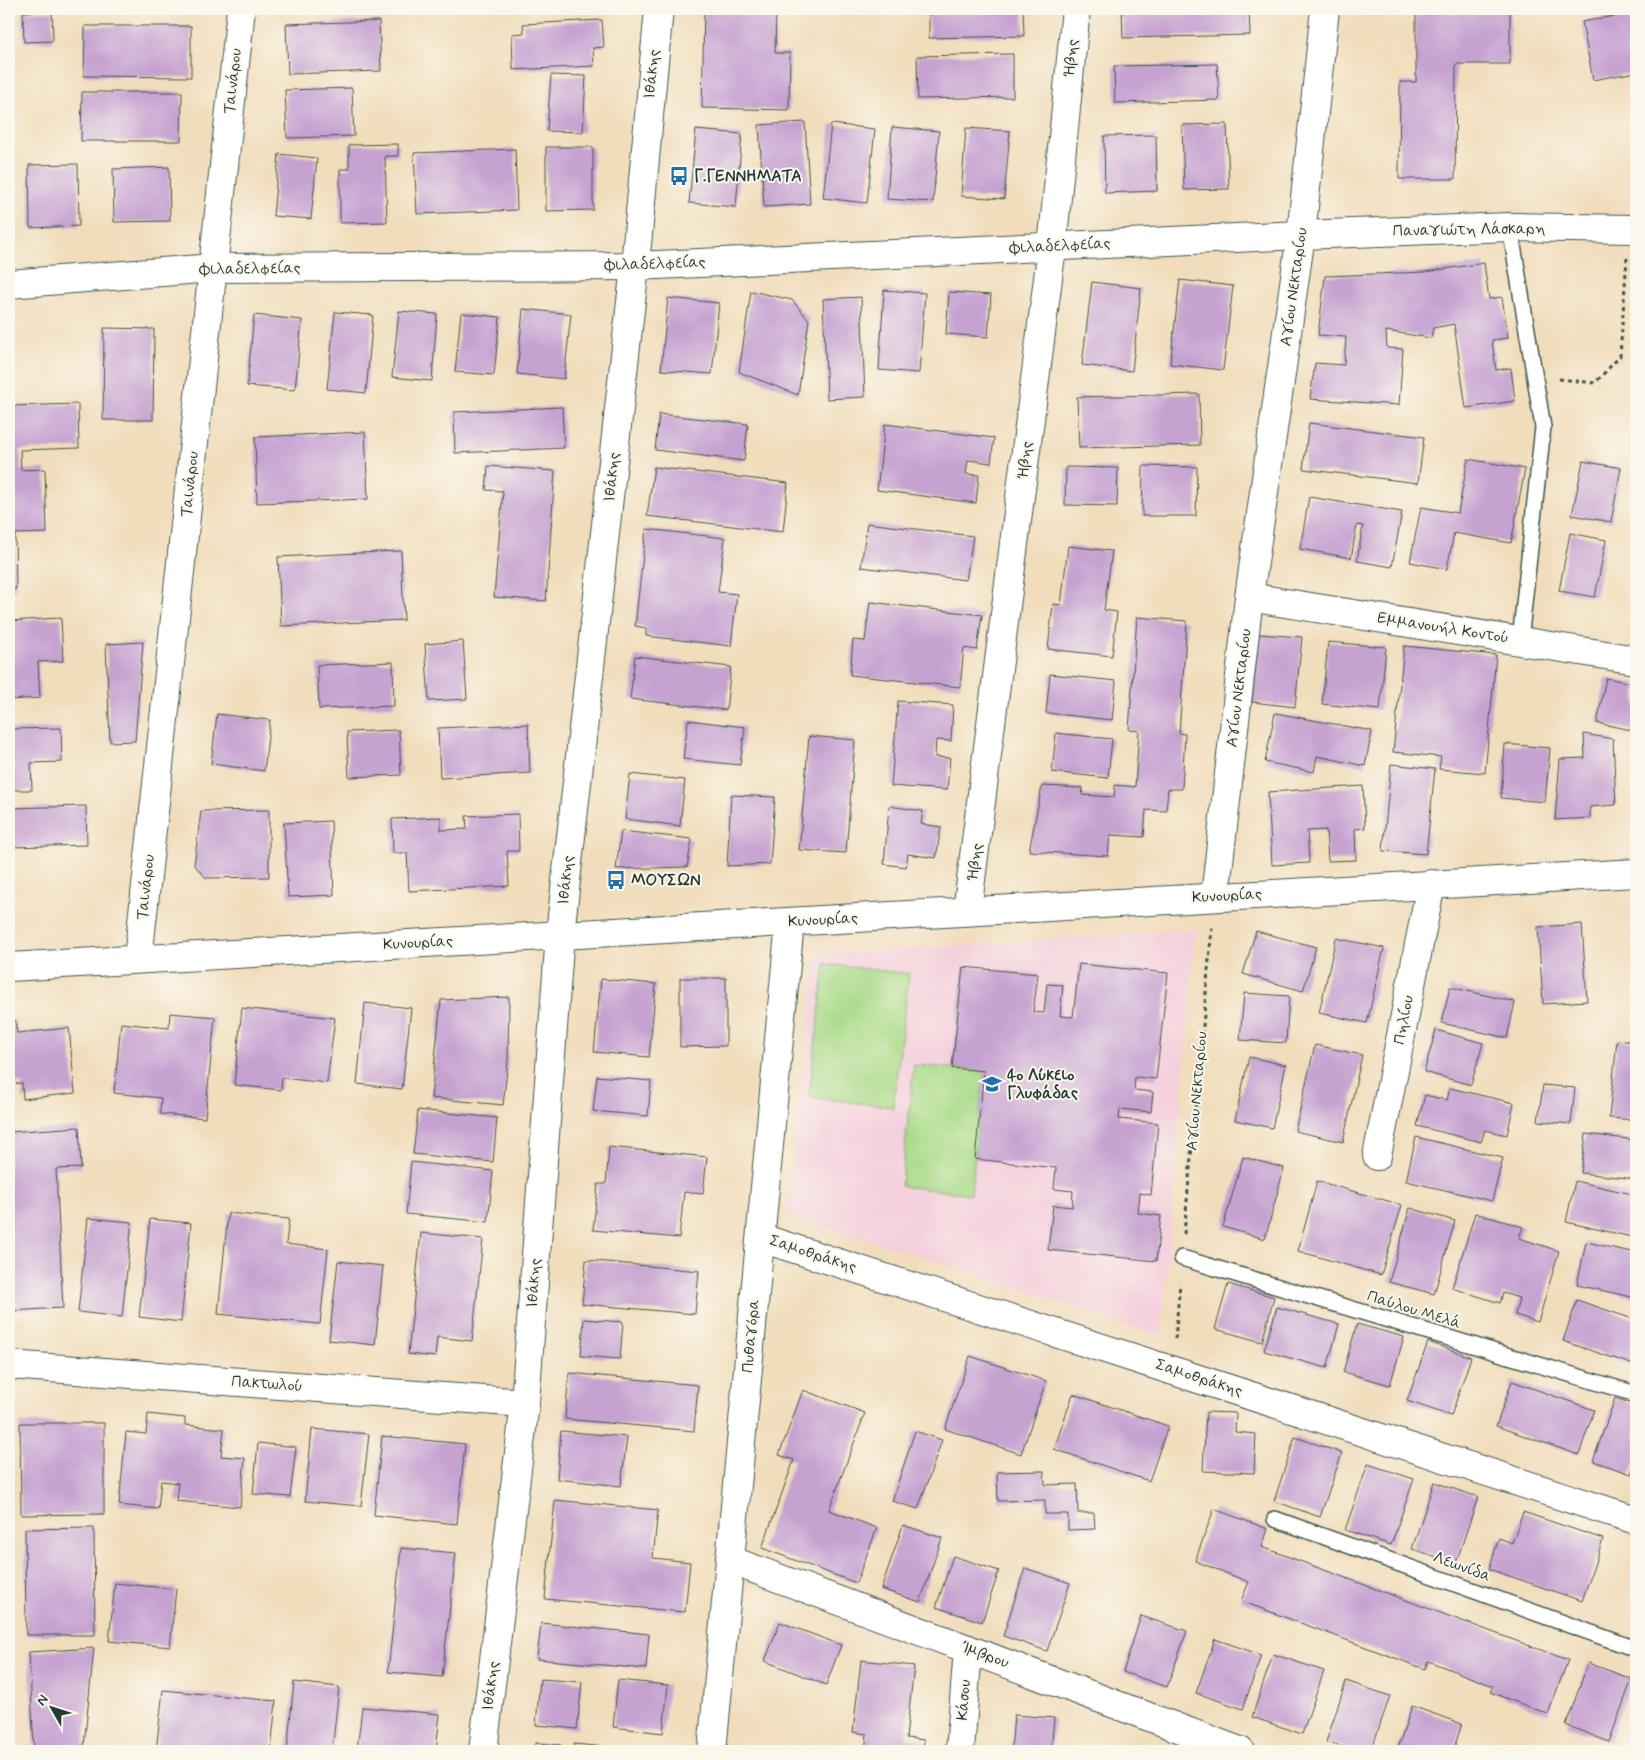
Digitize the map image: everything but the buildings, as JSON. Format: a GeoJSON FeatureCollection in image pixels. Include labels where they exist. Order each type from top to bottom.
{"type":"FeatureCollection","features":[{"type":"Feature","properties":{"kind":"street","name":"Ταινάρου"},"geometry":{"type":"LineString","coordinates":[[138,959],[241,9]]}},
{"type":"Feature","properties":{"kind":"street","name":"Ιθάκης"},"geometry":{"type":"LineString","coordinates":[[483,1751],[525,1403],[560,934],[635,266],[659,9]]}},
{"type":"Feature","properties":{"kind":"street","name":"Ήβης"},"geometry":{"type":"LineString","coordinates":[[967,911],[974,871],[1052,247],[1076,9]]}},
{"type":"Feature","properties":{"kind":"street","name":"Αγίου Νεκταρίου"},"geometry":{"type":"LineString","coordinates":[[1215,897],[1249,597],[1301,235],[1325,9]]}},
{"type":"Feature","properties":{"kind":"street","name":"Παναγιώτη Λάσκαρη"},"geometry":{"type":"LineString","coordinates":[[1301,235],[1510,228],[1633,229]]}},
{"type":"Feature","properties":{"kind":"street","name":"Φιλαδελφείας"},"geometry":{"type":"LineString","coordinates":[[9,284],[213,268],[635,266],[1301,235]]}},
{"type":"Feature","properties":{"kind":"street","name":"Εμμανουήλ Κοντού"},"geometry":{"type":"LineString","coordinates":[[1249,597],[1636,660]]}},
{"type":"Feature","properties":{"kind":"street","name":"Κυνουρίας"},"geometry":{"type":"LineString","coordinates":[[9,966],[1636,873]]}},
{"type":"Feature","properties":{"kind":"street","name":"Πηλίου"},"geometry":{"type":"LineString","coordinates":[[1377,1156],[1431,884]]}},
{"type":"Feature","properties":{"kind":"street","name":"Πυθαγόρα"},"geometry":{"type":"LineString","coordinates":[[712,1751],[790,922]]}},
{"type":"Feature","properties":{"kind":"street","name":"Σαμοθράκης"},"geometry":{"type":"LineString","coordinates":[[760,1238],[1172,1369],[1636,1520]]}},
{"type":"Feature","properties":{"kind":"street","name":"Πακτωλού"},"geometry":{"type":"LineString","coordinates":[[9,1365],[525,1403]]}},
{"type":"Feature","properties":{"kind":"street","name":"Ίμβρου"},"geometry":{"type":"LineString","coordinates":[[730,1560],[968,1649],[1185,1741],[1240,1751]]}},
{"type":"Feature","properties":{"kind":"street","name":"Κάσου"},"geometry":{"type":"LineString","coordinates":[[960,1751],[968,1649]]}},
{"type":"Feature","properties":{"kind":"lane"},"geometry":{"type":"LineString","coordinates":[[1510,228],[1543,427],[1520,641]]}},
{"type":"Feature","properties":{"kind":"lane","name":"Παύλου Μελά"},"geometry":{"type":"LineString","coordinates":[[1182,1258],[1636,1394]]}},
{"type":"Feature","properties":{"kind":"lane","name":"Λεωνίδα"},"geometry":{"type":"LineString","coordinates":[[1275,1518],[1636,1649]]}},
{"type":"Feature","properties":{"kind":"path"},"geometry":{"type":"LineString","coordinates":[[1536,377],[1595,383],[1620,356],[1633,229]]}},
{"type":"Feature","properties":{"kind":"path","name":"Αγίου Νεκταρίου"},"geometry":{"type":"LineString","coordinates":[[1172,1369],[1215,897]]}},
{"type":"Feature","properties":{"kind":"shaded area","name":"4ο Λύκειο Γλυφάδας"},"geometry":{"type":"Polygon","coordinates":[[[1196,930],[1161,1337],[977,1274],[787,1214],[817,955],[1196,930]]]}},
{"type":"Feature","properties":{"kind":"green space"},"geometry":{"type":"Polygon","coordinates":[[[825,964],[909,974],[893,1107],[809,1097],[825,964]]]}},
{"type":"Feature","properties":{"kind":"green space"},"geometry":{"type":"Polygon","coordinates":[[[914,1065],[984,1071],[971,1194],[901,1186],[914,1065]]]}},
{"type":"Feature","properties":{"kind":"place","name":"Γ.ΓΕΝΝΗΜΑΤΑ"},"geometry":{"type":"Point","coordinates":[679,176]}},
{"type":"Feature","properties":{"kind":"place","name":"ΜΟΥΣΩΝ"},"geometry":{"type":"Point","coordinates":[616,880]}},
{"type":"Feature","properties":{"kind":"place","name":"4ο Λύκειο Γλυφάδας"},"geometry":{"type":"Point","coordinates":[992,1084]}}]}
